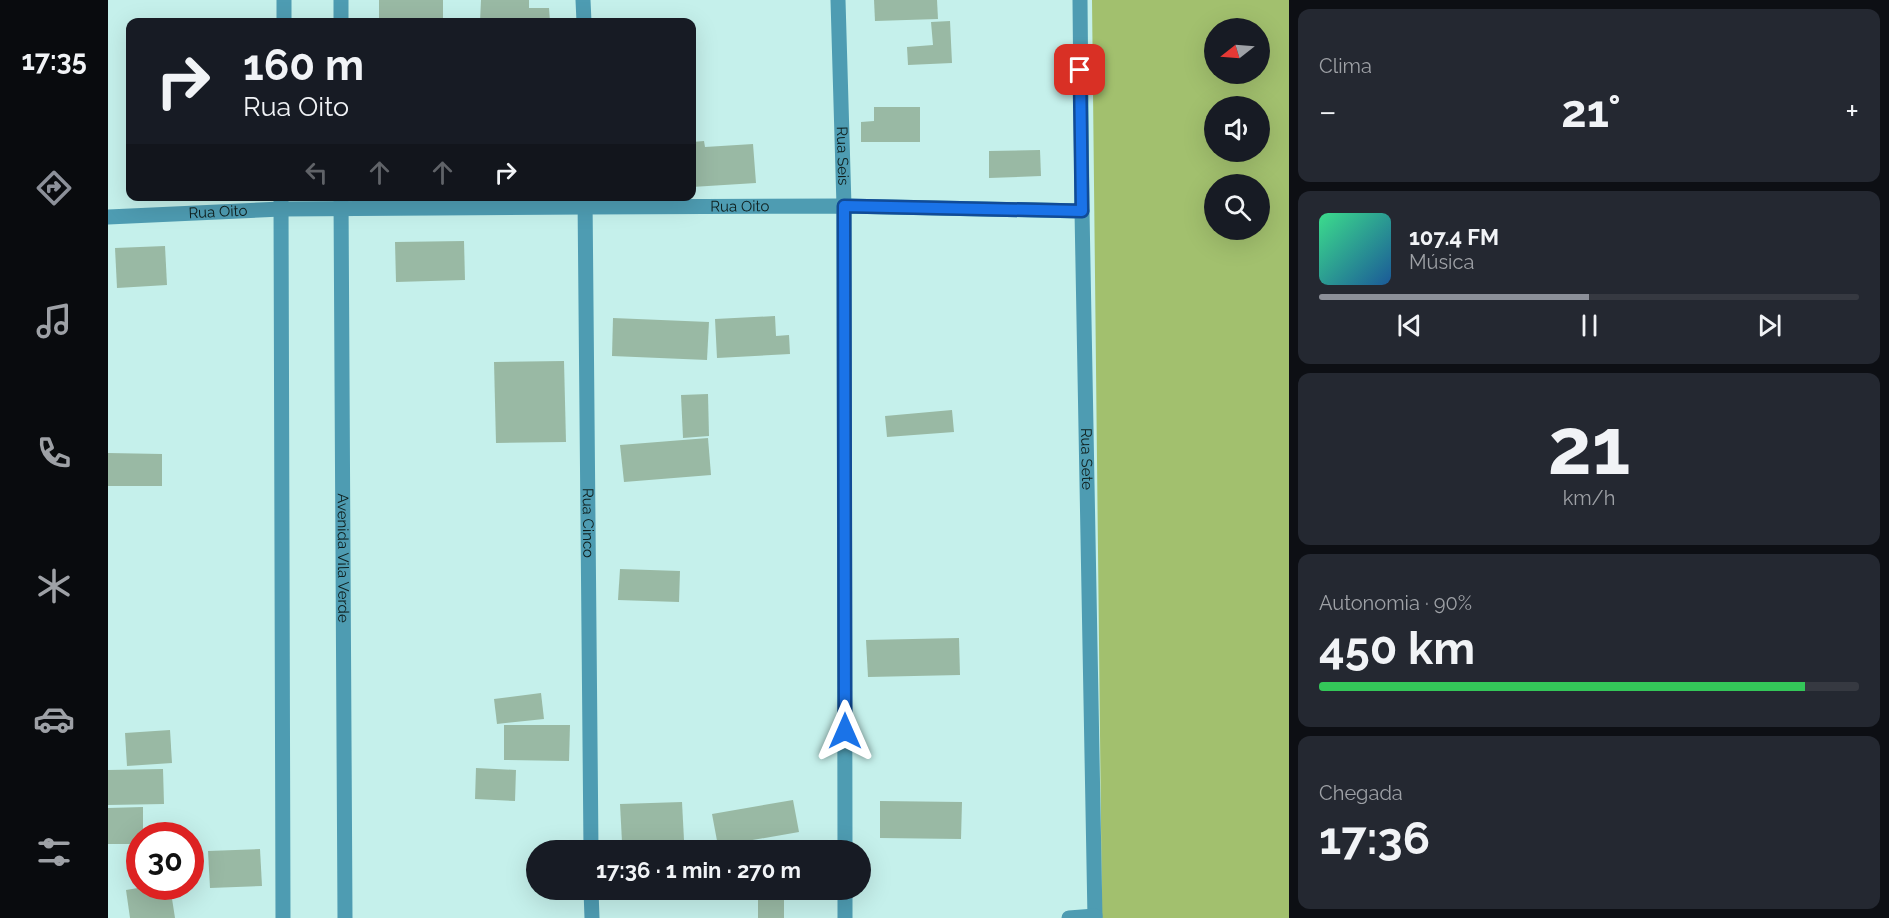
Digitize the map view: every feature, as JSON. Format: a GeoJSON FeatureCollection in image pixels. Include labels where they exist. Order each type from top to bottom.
{"type":"FeatureCollection","features":[{"type":"Feature","properties":{"kind":"street"},"geometry":{"type":"LineString","coordinates":[[284,0],[284,18]]}},
{"type":"Feature","properties":{"kind":"street"},"geometry":{"type":"LineString","coordinates":[[341,0],[341,18]]}},
{"type":"Feature","properties":{"kind":"street"},"geometry":{"type":"LineString","coordinates":[[584,0],[584,18]]}},
{"type":"Feature","properties":{"kind":"street","name":"Rua Seis"},"geometry":{"type":"LineString","coordinates":[[838,0],[844,206],[845,840]]}},
{"type":"Feature","properties":{"kind":"street","name":"Rua Sete"},"geometry":{"type":"LineString","coordinates":[[1080,0],[1095,917]]}},
{"type":"Feature","properties":{"kind":"street","name":"Rua Oito"},"geometry":{"type":"LineString","coordinates":[[108,217],[281,203],[585,202],[1082,211]]}},
{"type":"Feature","properties":{"kind":"street","name":"Rua Cinco"},"geometry":{"type":"LineString","coordinates":[[585,202],[591,840]]}},
{"type":"Feature","properties":{"kind":"street"},"geometry":{"type":"LineString","coordinates":[[281,203],[283,918]]}},
{"type":"Feature","properties":{"kind":"street","name":"Avenida Vila Verde"},"geometry":{"type":"LineString","coordinates":[[342,203],[345,918]]}},
{"type":"Feature","properties":{"kind":"street"},"geometry":{"type":"LineString","coordinates":[[591,900],[591,918]]}},
{"type":"Feature","properties":{"kind":"street"},"geometry":{"type":"LineString","coordinates":[[845,900],[845,918]]}},
{"type":"Feature","properties":{"kind":"street"},"geometry":{"type":"LineString","coordinates":[[1069,918],[1095,917]]}},
{"type":"Feature","properties":{"kind":"green space"},"geometry":{"type":"Polygon","coordinates":[[[1092,0],[1289,0],[1289,918],[1102,918],[1092,0]]]}},
{"type":"Feature","properties":{"kind":"building"},"geometry":{"type":"Polygon","coordinates":[[[379,0],[443,0],[443,18],[379,18],[379,0]]]}},
{"type":"Feature","properties":{"kind":"building"},"geometry":{"type":"Polygon","coordinates":[[[481,0],[529,0],[529,8],[549,8],[550,18],[480,18],[481,0]]]}},
{"type":"Feature","properties":{"kind":"building"},"geometry":{"type":"Polygon","coordinates":[[[874,0],[937,0],[938,19],[875,21],[874,0]]]}},
{"type":"Feature","properties":{"kind":"building"},"geometry":{"type":"Polygon","coordinates":[[[950,21],[952,63],[908,65],[907,47],[933,45],[931,22],[950,21]]]}},
{"type":"Feature","properties":{"kind":"building"},"geometry":{"type":"Polygon","coordinates":[[[874,107],[920,107],[920,142],[861,142],[861,122],[874,121],[874,107]]]}},
{"type":"Feature","properties":{"kind":"building"},"geometry":{"type":"Polygon","coordinates":[[[704,141],[705,147],[753,144],[756,183],[696,187],[696,142],[704,141]]]}},
{"type":"Feature","properties":{"kind":"building"},"geometry":{"type":"Polygon","coordinates":[[[1040,150],[1041,176],[989,178],[989,151],[1040,150]]]}},
{"type":"Feature","properties":{"kind":"building"},"geometry":{"type":"Polygon","coordinates":[[[464,241],[465,280],[396,282],[395,242],[464,241]]]}},
{"type":"Feature","properties":{"kind":"building"},"geometry":{"type":"Polygon","coordinates":[[[165,246],[167,285],[117,288],[115,248],[165,246]]]}},
{"type":"Feature","properties":{"kind":"building"},"geometry":{"type":"Polygon","coordinates":[[[775,316],[776,336],[789,335],[790,354],[717,358],[715,319],[775,316]]]}},
{"type":"Feature","properties":{"kind":"building"},"geometry":{"type":"Polygon","coordinates":[[[613,318],[709,322],[707,360],[612,356],[613,318]]]}},
{"type":"Feature","properties":{"kind":"building"},"geometry":{"type":"Polygon","coordinates":[[[564,361],[566,442],[496,443],[494,362],[564,361]]]}},
{"type":"Feature","properties":{"kind":"building"},"geometry":{"type":"Polygon","coordinates":[[[708,394],[709,436],[683,438],[681,395],[708,394]]]}},
{"type":"Feature","properties":{"kind":"building"},"geometry":{"type":"Polygon","coordinates":[[[952,410],[954,432],[887,437],[885,416],[952,410]]]}},
{"type":"Feature","properties":{"kind":"building"},"geometry":{"type":"Polygon","coordinates":[[[708,438],[711,475],[624,482],[620,445],[708,438]]]}},
{"type":"Feature","properties":{"kind":"building"},"geometry":{"type":"Polygon","coordinates":[[[108,453],[162,454],[162,486],[108,486],[108,453]]]}},
{"type":"Feature","properties":{"kind":"building"},"geometry":{"type":"Polygon","coordinates":[[[620,569],[680,571],[679,602],[618,600],[620,569]]]}},
{"type":"Feature","properties":{"kind":"building"},"geometry":{"type":"Polygon","coordinates":[[[959,638],[960,675],[868,677],[866,640],[959,638]]]}},
{"type":"Feature","properties":{"kind":"building"},"geometry":{"type":"Polygon","coordinates":[[[541,693],[544,719],[497,724],[494,699],[541,693]]]}},
{"type":"Feature","properties":{"kind":"building"},"geometry":{"type":"Polygon","coordinates":[[[504,725],[570,725],[569,761],[504,760],[504,725]]]}},
{"type":"Feature","properties":{"kind":"building"},"geometry":{"type":"Polygon","coordinates":[[[170,730],[172,763],[127,766],[125,733],[170,730]]]}},
{"type":"Feature","properties":{"kind":"building"},"geometry":{"type":"Polygon","coordinates":[[[476,768],[516,770],[515,801],[475,799],[476,768]]]}},
{"type":"Feature","properties":{"kind":"building"},"geometry":{"type":"Polygon","coordinates":[[[163,769],[164,804],[108,805],[108,770],[163,769]]]}},
{"type":"Feature","properties":{"kind":"building"},"geometry":{"type":"Polygon","coordinates":[[[793,800],[799,832],[753,840],[717,840],[712,814],[793,800]]]}},
{"type":"Feature","properties":{"kind":"building"},"geometry":{"type":"Polygon","coordinates":[[[880,801],[962,802],[961,839],[880,838],[880,801]]]}},
{"type":"Feature","properties":{"kind":"building"},"geometry":{"type":"Polygon","coordinates":[[[682,802],[684,840],[622,840],[620,804],[682,802]]]}},
{"type":"Feature","properties":{"kind":"building"},"geometry":{"type":"Polygon","coordinates":[[[143,807],[143,822],[126,822],[126,844],[108,844],[108,808],[143,807]]]}},
{"type":"Feature","properties":{"kind":"building"},"geometry":{"type":"Polygon","coordinates":[[[260,849],[262,886],[210,888],[208,851],[260,849]]]}},
{"type":"Feature","properties":{"kind":"building"},"geometry":{"type":"Polygon","coordinates":[[[127,900],[172,900],[175,918],[130,918],[127,900]]]}},
{"type":"Feature","properties":{"kind":"building"},"geometry":{"type":"Polygon","coordinates":[[[758,900],[784,900],[784,918],[758,918],[758,900]]]}},
{"type":"Feature","properties":{"kind":"route"},"geometry":{"type":"LineString","coordinates":[[845,731],[844,206],[1082,211],[1080,70]]}}]}
